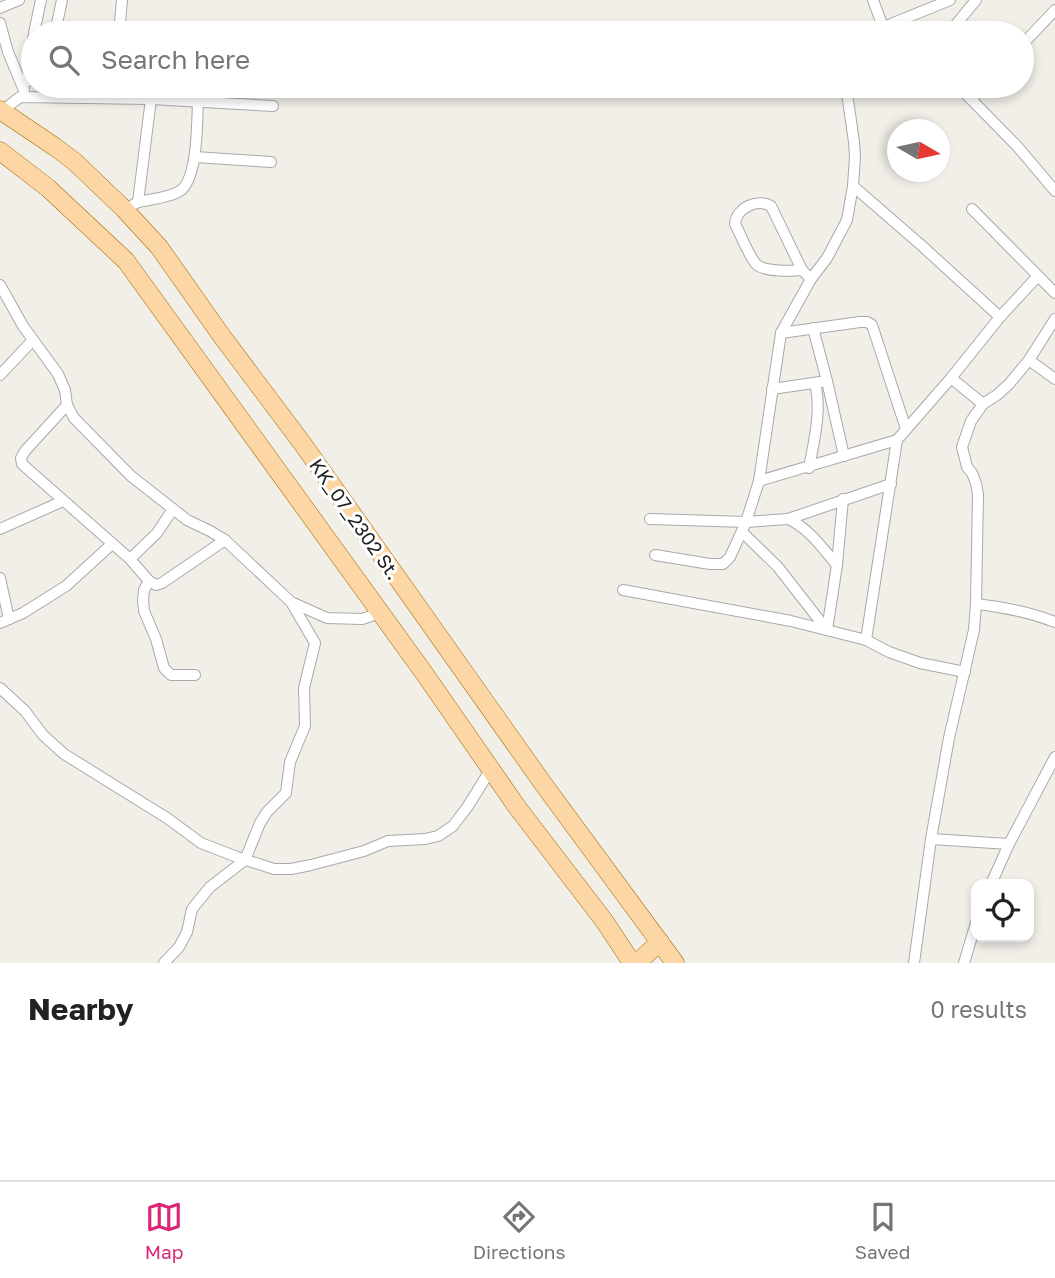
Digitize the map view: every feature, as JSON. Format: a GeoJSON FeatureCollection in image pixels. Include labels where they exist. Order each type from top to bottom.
{"type":"FeatureCollection","features":[{"type":"Feature","properties":{"kind":"main road","name":"KK_07_2302 St."},"geometry":{"type":"LineString","coordinates":[[1,111],[75,162],[131,206],[667,956]]}},
{"type":"Feature","properties":{"kind":"main road","name":"KK_07_2302 St."},"geometry":{"type":"LineString","coordinates":[[0,151],[48,188],[126,261],[424,673],[517,807],[635,963]]}},
{"type":"Feature","properties":{"kind":"main road"},"geometry":{"type":"LineString","coordinates":[[606,922],[616,963]]}},
{"type":"Feature","properties":{"kind":"main road"},"geometry":{"type":"LineString","coordinates":[[635,963],[667,956]]}},
{"type":"Feature","properties":{"kind":"street"},"geometry":{"type":"LineString","coordinates":[[0,8],[19,0]]}},
{"type":"Feature","properties":{"kind":"street"},"geometry":{"type":"LineString","coordinates":[[37,21],[41,0]]}},
{"type":"Feature","properties":{"kind":"street"},"geometry":{"type":"LineString","coordinates":[[58,21],[62,0]]}},
{"type":"Feature","properties":{"kind":"street"},"geometry":{"type":"LineString","coordinates":[[120,21],[122,0]]}},
{"type":"Feature","properties":{"kind":"street"},"geometry":{"type":"LineString","coordinates":[[873,0],[881,21]]}},
{"type":"Feature","properties":{"kind":"street"},"geometry":{"type":"LineString","coordinates":[[898,21],[950,0]]}},
{"type":"Feature","properties":{"kind":"street"},"geometry":{"type":"LineString","coordinates":[[959,21],[976,0]]}},
{"type":"Feature","properties":{"kind":"street"},"geometry":{"type":"LineString","coordinates":[[1034,32],[1055,8],[1048,0]]}},
{"type":"Feature","properties":{"kind":"street"},"geometry":{"type":"LineString","coordinates":[[0,23],[8,52],[21,77]]}},
{"type":"Feature","properties":{"kind":"street"},"geometry":{"type":"LineString","coordinates":[[1,111],[21,91]]}},
{"type":"Feature","properties":{"kind":"street"},"geometry":{"type":"LineString","coordinates":[[109,98],[274,106]]}},
{"type":"Feature","properties":{"kind":"street"},"geometry":{"type":"LineString","coordinates":[[654,555],[723,564],[730,557],[744,526],[759,481],[781,333],[847,220],[853,186],[854,142],[848,98]]}},
{"type":"Feature","properties":{"kind":"street"},"geometry":{"type":"LineString","coordinates":[[151,99],[131,206],[181,191],[186,185],[195,157],[198,101]]}},
{"type":"Feature","properties":{"kind":"street"},"geometry":{"type":"LineString","coordinates":[[971,99],[1055,191]]}},
{"type":"Feature","properties":{"kind":"street"},"geometry":{"type":"LineString","coordinates":[[195,157],[271,162]]}},
{"type":"Feature","properties":{"kind":"street"},"geometry":{"type":"LineString","coordinates":[[853,186],[1000,317]]}},
{"type":"Feature","properties":{"kind":"street"},"geometry":{"type":"LineString","coordinates":[[802,270],[777,270],[755,264],[735,224],[739,212],[752,204],[766,203],[771,206],[802,270],[811,279]]}},
{"type":"Feature","properties":{"kind":"street"},"geometry":{"type":"LineString","coordinates":[[972,209],[1055,293]]}},
{"type":"Feature","properties":{"kind":"street"},"geometry":{"type":"LineString","coordinates":[[866,640],[897,440],[1037,277]]}},
{"type":"Feature","properties":{"kind":"street"},"geometry":{"type":"LineString","coordinates":[[0,285],[23,326],[58,374],[65,390],[67,405],[74,418],[131,476],[187,520],[225,540],[290,602],[315,643],[304,688],[305,726],[290,762],[286,793],[267,811],[245,860],[210,887],[192,909],[187,932],[180,947],[164,963]]}},
{"type":"Feature","properties":{"kind":"street"},"geometry":{"type":"LineString","coordinates":[[914,963],[931,839],[949,738],[974,630],[978,495],[962,447],[971,421],[983,404],[1009,384],[1029,360],[1055,320]]}},
{"type":"Feature","properties":{"kind":"street"},"geometry":{"type":"LineString","coordinates":[[781,333],[860,322],[872,325],[906,429]]}},
{"type":"Feature","properties":{"kind":"street"},"geometry":{"type":"LineString","coordinates":[[813,328],[821,382],[844,456]]}},
{"type":"Feature","properties":{"kind":"street"},"geometry":{"type":"LineString","coordinates":[[3,367],[33,340]]}},
{"type":"Feature","properties":{"kind":"street"},"geometry":{"type":"LineString","coordinates":[[1029,360],[1055,379]]}},
{"type":"Feature","properties":{"kind":"street"},"geometry":{"type":"LineString","coordinates":[[951,377],[983,404]]}},
{"type":"Feature","properties":{"kind":"street"},"geometry":{"type":"LineString","coordinates":[[772,389],[821,382]]}},
{"type":"Feature","properties":{"kind":"street"},"geometry":{"type":"LineString","coordinates":[[809,468],[821,382]]}},
{"type":"Feature","properties":{"kind":"street"},"geometry":{"type":"LineString","coordinates":[[67,405],[25,451],[21,458],[22,464],[130,559],[149,582],[156,585],[162,583],[225,540]]}},
{"type":"Feature","properties":{"kind":"street"},"geometry":{"type":"LineString","coordinates":[[759,481],[897,440]]}},
{"type":"Feature","properties":{"kind":"street"},"geometry":{"type":"LineString","coordinates":[[650,519],[744,526],[788,519],[891,484]]}},
{"type":"Feature","properties":{"kind":"street"},"geometry":{"type":"LineString","coordinates":[[827,630],[843,499]]}},
{"type":"Feature","properties":{"kind":"street"},"geometry":{"type":"LineString","coordinates":[[0,529],[63,501]]}},
{"type":"Feature","properties":{"kind":"street"},"geometry":{"type":"LineString","coordinates":[[130,559],[157,533],[173,509]]}},
{"type":"Feature","properties":{"kind":"street"},"geometry":{"type":"LineString","coordinates":[[788,519],[807,530],[837,565]]}},
{"type":"Feature","properties":{"kind":"street"},"geometry":{"type":"LineString","coordinates":[[744,526],[827,630]]}},
{"type":"Feature","properties":{"kind":"street"},"geometry":{"type":"LineString","coordinates":[[0,578],[5,621],[66,586],[113,544]]}},
{"type":"Feature","properties":{"kind":"street"},"geometry":{"type":"LineString","coordinates":[[149,582],[144,590],[144,611],[164,668],[171,675],[195,675]]}},
{"type":"Feature","properties":{"kind":"street"},"geometry":{"type":"LineString","coordinates":[[623,590],[763,615],[827,630],[866,640],[920,663],[965,672]]}},
{"type":"Feature","properties":{"kind":"street"},"geometry":{"type":"LineString","coordinates":[[290,602],[334,619],[362,619],[380,613]]}},
{"type":"Feature","properties":{"kind":"street"},"geometry":{"type":"LineString","coordinates":[[976,604],[1006,607],[1055,622]]}},
{"type":"Feature","properties":{"kind":"street"},"geometry":{"type":"LineString","coordinates":[[0,688],[64,754],[167,818],[201,843],[274,869],[310,865],[388,841],[438,836],[453,826],[491,769]]}},
{"type":"Feature","properties":{"kind":"street"},"geometry":{"type":"LineString","coordinates":[[993,879],[1055,757]]}},
{"type":"Feature","properties":{"kind":"street"},"geometry":{"type":"LineString","coordinates":[[931,839],[1009,844]]}},
{"type":"Feature","properties":{"kind":"street"},"geometry":{"type":"LineString","coordinates":[[964,963],[971,940]]}}]}
